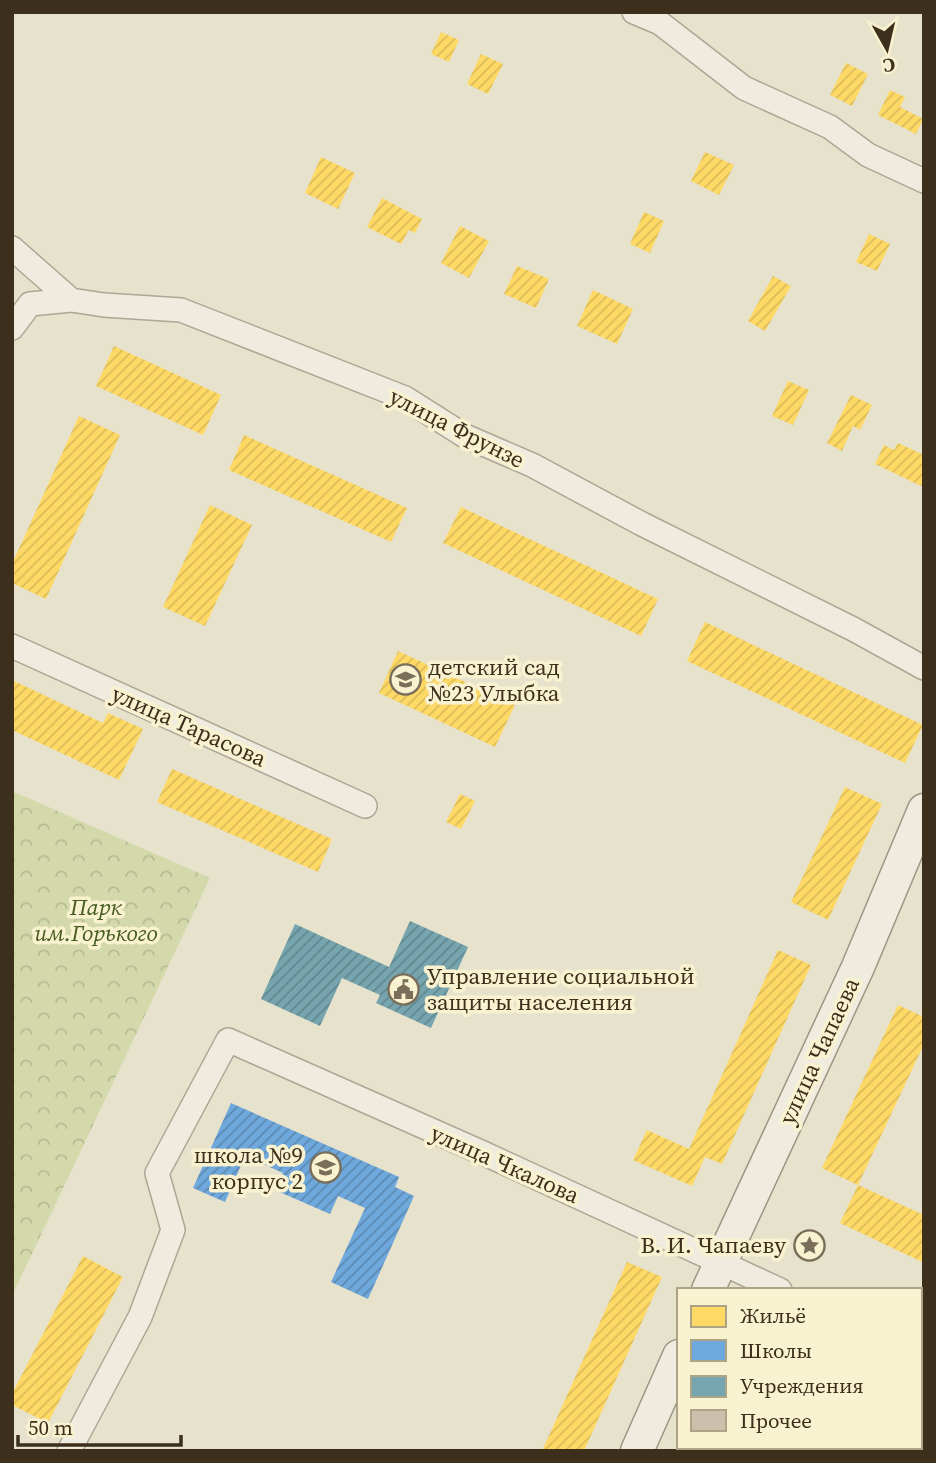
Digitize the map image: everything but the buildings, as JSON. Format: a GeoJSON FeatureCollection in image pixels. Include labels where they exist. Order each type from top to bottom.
{"type":"FeatureCollection","features":[{"type":"Feature","properties":{"kind":"street"},"geometry":{"type":"LineString","coordinates":[[634,12],[660,23],[744,88],[830,127],[869,155],[924,181]]}},
{"type":"Feature","properties":{"kind":"street"},"geometry":{"type":"LineString","coordinates":[[12,248],[71,300]]}},
{"type":"Feature","properties":{"kind":"street","name":"улица Фрунзе"},"geometry":{"type":"LineString","coordinates":[[12,328],[30,304],[71,300],[181,310],[405,398],[465,436],[531,466],[853,629],[924,668]]}},
{"type":"Feature","properties":{"kind":"street","name":"улица Тарасова"},"geometry":{"type":"LineString","coordinates":[[12,646],[365,806]]}},
{"type":"Feature","properties":{"kind":"street","name":"улица Чапаева"},"geometry":{"type":"LineString","coordinates":[[714,1276],[858,967],[924,810]]}},
{"type":"Feature","properties":{"kind":"street","name":"улица Чкалова"},"geometry":{"type":"LineString","coordinates":[[69,1451],[140,1317],[173,1230],[157,1173],[228,1040],[483,1153],[714,1276],[771,1288]]}},
{"type":"Feature","properties":{"kind":"street"},"geometry":{"type":"LineString","coordinates":[[637,1451],[677,1361]]}},
{"type":"Feature","properties":{"kind":"green space","name":"Парк им.Горького"},"geometry":{"type":"Polygon","coordinates":[[[12,791],[210,878],[12,1296],[12,791]]]}},
{"type":"Feature","properties":{"kind":"place","name":"детский сад №23 Улыбка"},"geometry":{"type":"Point","coordinates":[405,680]}},
{"type":"Feature","properties":{"kind":"place","name":"Управление социальной защиты населения"},"geometry":{"type":"Point","coordinates":[404,989]}},
{"type":"Feature","properties":{"kind":"place","name":"школа №9 корпус 2"},"geometry":{"type":"Point","coordinates":[326,1168]}},
{"type":"Feature","properties":{"kind":"place","name":"В. И. Чапаеву"},"geometry":{"type":"Point","coordinates":[809,1245]}}]}
